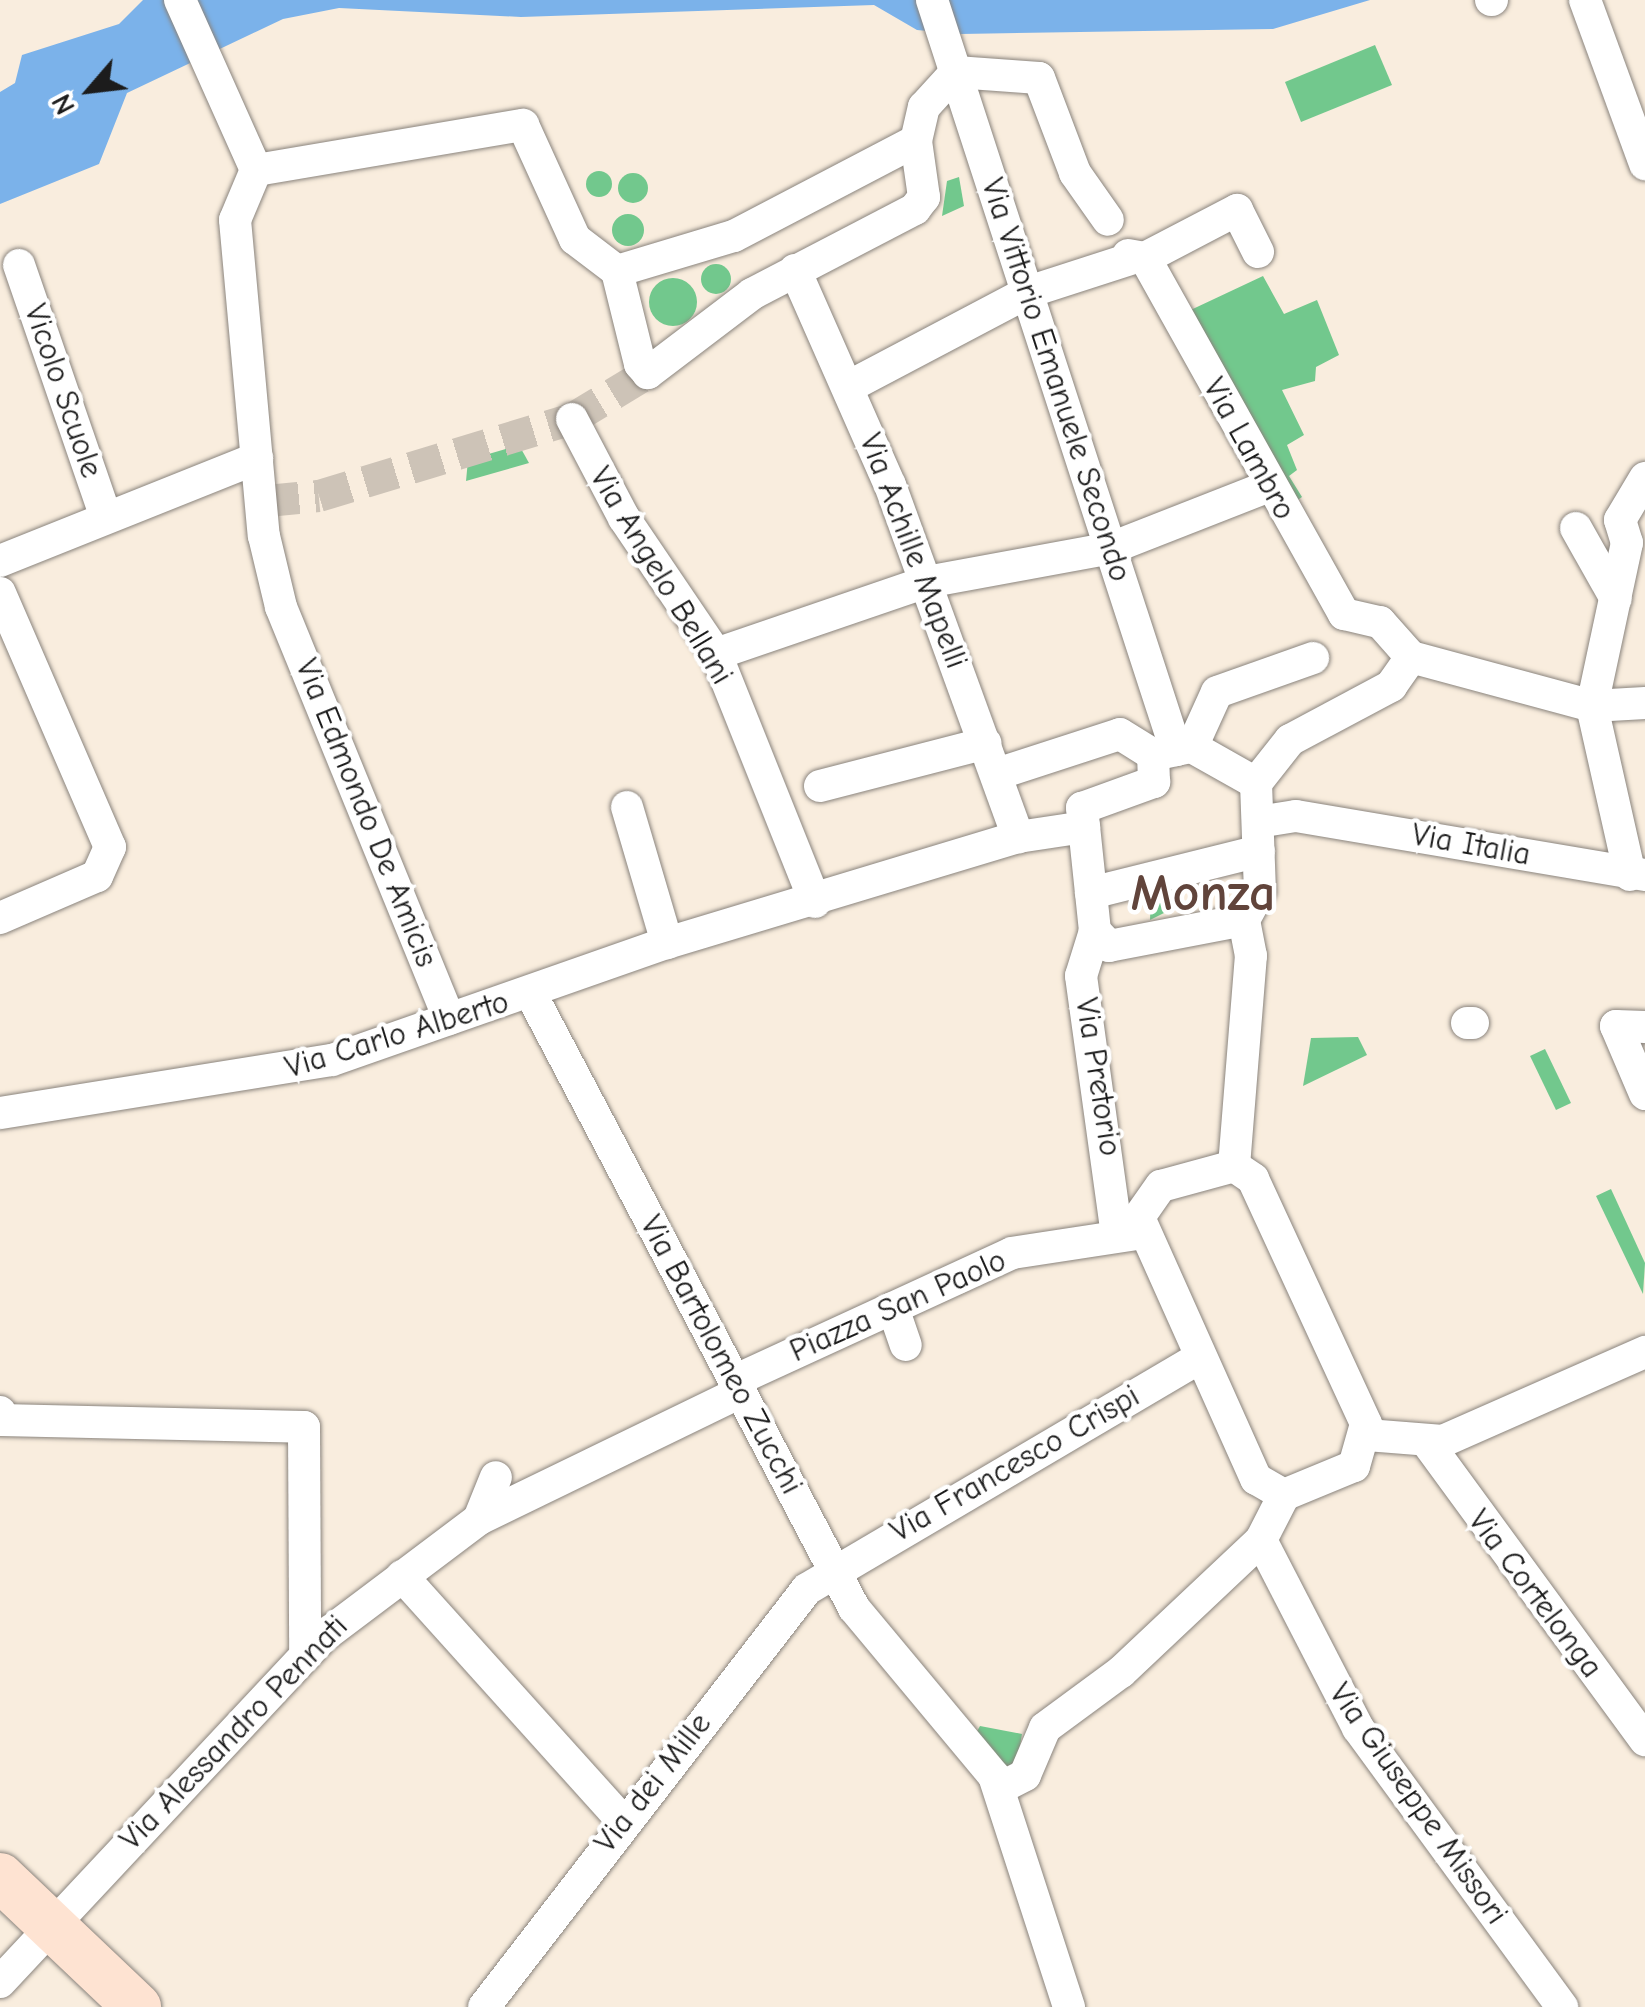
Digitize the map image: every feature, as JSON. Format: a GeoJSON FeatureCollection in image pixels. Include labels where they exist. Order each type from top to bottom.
{"type":"FeatureCollection","features":[{"type":"Feature","properties":{"kind":"street"},"geometry":{"type":"LineString","coordinates":[[0,561],[257,458],[235,220],[256,170],[180,0]]}},
{"type":"Feature","properties":{"kind":"street","name":"Via Vittorio Emanuele Secondo"},"geometry":{"type":"LineString","coordinates":[[932,0],[1167,716],[1173,750]]}},
{"type":"Feature","properties":{"kind":"street"},"geometry":{"type":"LineString","coordinates":[[1585,0],[1645,164]]}},
{"type":"Feature","properties":{"kind":"street"},"geometry":{"type":"LineString","coordinates":[[256,170],[522,125],[543,156],[575,239],[617,271],[648,373],[795,270],[914,209],[924,197],[916,141],[924,108],[951,58]]}},
{"type":"Feature","properties":{"kind":"street","name":"Via Lambro"},"geometry":{"type":"LineString","coordinates":[[951,58],[1040,78],[1075,173],[1126,245],[1344,614],[1380,622],[1402,657],[1598,716],[1645,703]]}},
{"type":"Feature","properties":{"kind":"street"},"geometry":{"type":"LineString","coordinates":[[617,271],[734,236],[916,141]]}},
{"type":"Feature","properties":{"kind":"street"},"geometry":{"type":"LineString","coordinates":[[850,386],[1126,245],[1237,210],[1258,252]]}},
{"type":"Feature","properties":{"kind":"street","name":"Vicolo Scuole"},"geometry":{"type":"LineString","coordinates":[[19,265],[106,517]]}},
{"type":"Feature","properties":{"kind":"street","name":"Via Achille Mapelli"},"geometry":{"type":"LineString","coordinates":[[795,270],[850,386],[1018,836]]}},
{"type":"Feature","properties":{"kind":"street","name":"Via Angelo Bellani"},"geometry":{"type":"LineString","coordinates":[[572,419],[624,518],[716,654],[816,902]]}},
{"type":"Feature","properties":{"kind":"street","name":"Via Edmondo De Amicis"},"geometry":{"type":"LineString","coordinates":[[257,458],[267,500],[264,536],[281,608],[449,1019]]}},
{"type":"Feature","properties":{"kind":"street"},"geometry":{"type":"LineString","coordinates":[[1638,875],[1598,716],[1616,599],[1636,541],[1620,520],[1642,484]]}},
{"type":"Feature","properties":{"kind":"street"},"geometry":{"type":"LineString","coordinates":[[716,654],[926,582],[1111,548],[1267,486]]}},
{"type":"Feature","properties":{"kind":"street"},"geometry":{"type":"LineString","coordinates":[[1576,528],[1616,599]]}},
{"type":"Feature","properties":{"kind":"street"},"geometry":{"type":"LineString","coordinates":[[0,593],[110,847],[97,876],[0,918]]}},
{"type":"Feature","properties":{"kind":"street"},"geometry":{"type":"LineString","coordinates":[[1234,1166],[1252,956],[1244,920],[1260,891],[1256,783],[1290,740],[1402,657]]}},
{"type":"Feature","properties":{"kind":"street"},"geometry":{"type":"LineString","coordinates":[[1244,920],[1109,946],[1095,931],[1082,808],[1154,782],[1173,750],[1216,702],[1217,692],[1313,658]]}},
{"type":"Feature","properties":{"kind":"street"},"geometry":{"type":"LineString","coordinates":[[998,774],[1120,734],[1256,783]]}},
{"type":"Feature","properties":{"kind":"street"},"geometry":{"type":"LineString","coordinates":[[820,786],[986,743]]}},
{"type":"Feature","properties":{"kind":"street"},"geometry":{"type":"LineString","coordinates":[[627,807],[668,943]]}},
{"type":"Feature","properties":{"kind":"street","name":"Via Italia"},"geometry":{"type":"LineString","coordinates":[[1091,892],[1258,836],[1296,816],[1638,875]]}},
{"type":"Feature","properties":{"kind":"street","name":"Via Carlo Alberto"},"geometry":{"type":"LineString","coordinates":[[0,1113],[262,1076],[531,994],[668,943],[816,902],[1018,836],[1084,827]]}},
{"type":"Feature","properties":{"kind":"street","name":"Via Pretorio"},"geometry":{"type":"LineString","coordinates":[[1095,931],[1081,976],[1128,1234]]}},
{"type":"Feature","properties":{"kind":"street","name":"Via Bartolomeo Zucchi"},"geometry":{"type":"LineString","coordinates":[[531,994],[833,1569],[928,1704],[1000,1788]]}},
{"type":"Feature","properties":{"kind":"street"},"geometry":{"type":"LineString","coordinates":[[1645,1027],[1616,1026],[1645,1094]]}},
{"type":"Feature","properties":{"kind":"street"},"geometry":{"type":"LineString","coordinates":[[1234,1166],[1162,1186],[1142,1206],[1128,1234],[1198,1359],[1256,1479],[1284,1495]]}},
{"type":"Feature","properties":{"kind":"street"},"geometry":{"type":"LineString","coordinates":[[1069,2007],[1000,1788],[1025,1775],[1045,1728],[1121,1672],[1261,1540],[1284,1495],[1354,1466],[1367,1435],[1253,1180],[1234,1166]]}},
{"type":"Feature","properties":{"kind":"street","name":"Piazza San Paolo"},"geometry":{"type":"LineString","coordinates":[[737,1386],[1012,1254],[1128,1234]]}},
{"type":"Feature","properties":{"kind":"street"},"geometry":{"type":"LineString","coordinates":[[893,1308],[906,1344]]}},
{"type":"Feature","properties":{"kind":"street"},"geometry":{"type":"LineString","coordinates":[[1367,1435],[1429,1445],[1645,1352]]}},
{"type":"Feature","properties":{"kind":"street","name":"Via Francesco Crispi"},"geometry":{"type":"LineString","coordinates":[[833,1569],[1198,1359]]}},
{"type":"Feature","properties":{"kind":"street","name":"Via Alessandro Pennati"},"geometry":{"type":"LineString","coordinates":[[0,1982],[50,1924],[306,1656],[402,1576],[478,1519],[737,1386]]}},
{"type":"Feature","properties":{"kind":"street"},"geometry":{"type":"LineString","coordinates":[[0,1412],[1,1420],[304,1427],[306,1656]]}},
{"type":"Feature","properties":{"kind":"street","name":"Via Cortelonga"},"geometry":{"type":"LineString","coordinates":[[1429,1445],[1645,1740]]}},
{"type":"Feature","properties":{"kind":"street","name":"Via Alessandro Pennati"},"geometry":{"type":"LineString","coordinates":[[478,1519],[496,1477]]}},
{"type":"Feature","properties":{"kind":"street","name":"Via Giuseppe Missori"},"geometry":{"type":"LineString","coordinates":[[1261,1540],[1358,1728],[1562,2007]]}},
{"type":"Feature","properties":{"kind":"street","name":"Via dei Mille"},"geometry":{"type":"LineString","coordinates":[[484,2007],[622,1820],[796,1602],[833,1569]]}},
{"type":"Feature","properties":{"kind":"street"},"geometry":{"type":"LineString","coordinates":[[402,1576],[622,1820]]}},
{"type":"Feature","properties":{"kind":"street"},"geometry":{"type":"LineString","coordinates":[[0,1877],[137,2007]]}},
{"type":"Feature","properties":{"kind":"green space"},"geometry":{"type":"Polygon","coordinates":[[[1375,45],[1392,85],[1301,122],[1285,82],[1375,45]]]}},
{"type":"Feature","properties":{"kind":"green space"},"geometry":{"type":"Polygon","coordinates":[[[599,171],[608,175],[612,184],[608,193],[599,197],[590,193],[586,184],[590,175],[599,171]]]}},
{"type":"Feature","properties":{"kind":"green space"},"geometry":{"type":"Polygon","coordinates":[[[633,173],[647,182],[648,188],[639,202],[633,203],[619,194],[618,188],[627,174],[633,173]]]}},
{"type":"Feature","properties":{"kind":"green space"},"geometry":{"type":"Polygon","coordinates":[[[959,177],[964,206],[942,216],[947,181],[959,177]]]}},
{"type":"Feature","properties":{"kind":"green space"},"geometry":{"type":"Polygon","coordinates":[[[628,214],[639,219],[644,230],[639,241],[628,246],[617,241],[612,230],[617,219],[628,214]]]}},
{"type":"Feature","properties":{"kind":"green space"},"geometry":{"type":"Polygon","coordinates":[[[716,264],[727,268],[731,279],[727,290],[716,294],[705,290],[701,279],[705,268],[716,264]]]}},
{"type":"Feature","properties":{"kind":"green space"},"geometry":{"type":"Polygon","coordinates":[[[1263,276],[1284,314],[1317,300],[1339,355],[1316,367],[1315,381],[1282,390],[1304,435],[1287,445],[1297,470],[1289,476],[1302,497],[1286,508],[1180,315],[1263,276]]]}},
{"type":"Feature","properties":{"kind":"green space"},"geometry":{"type":"Polygon","coordinates":[[[673,278],[690,285],[697,302],[690,319],[673,326],[656,319],[649,302],[656,285],[673,278]]]}},
{"type":"Feature","properties":{"kind":"green space"},"geometry":{"type":"Polygon","coordinates":[[[519,445],[529,463],[466,481],[468,460],[519,445]]]}},
{"type":"Feature","properties":{"kind":"green space"},"geometry":{"type":"Polygon","coordinates":[[[1164,887],[1172,909],[1150,920],[1151,892],[1164,887]]]}},
{"type":"Feature","properties":{"kind":"green space"},"geometry":{"type":"Polygon","coordinates":[[[1358,1037],[1367,1055],[1303,1086],[1311,1038],[1358,1037]]]}},
{"type":"Feature","properties":{"kind":"green space"},"geometry":{"type":"Polygon","coordinates":[[[1545,1049],[1571,1103],[1556,1110],[1530,1056],[1545,1049]]]}},
{"type":"Feature","properties":{"kind":"green space"},"geometry":{"type":"Polygon","coordinates":[[[1611,1189],[1645,1263],[1643,1294],[1596,1196],[1611,1189]]]}},
{"type":"Feature","properties":{"kind":"green space"},"geometry":{"type":"Polygon","coordinates":[[[980,1726],[1022,1734],[1015,1776],[976,1733],[980,1726]]]}},
{"type":"Feature","properties":{"kind":"water"},"geometry":{"type":"Polygon","coordinates":[[[143,0],[1370,0],[1273,29],[961,34],[917,30],[874,5],[521,17],[339,8],[283,19],[127,93],[99,164],[0,204],[0,92],[15,83],[22,55],[119,24],[143,0]]]}},
{"type":"Feature","properties":{"kind":"tunnel"},"geometry":{"type":"LineString","coordinates":[[267,501],[319,496],[572,419],[648,373]]}},
{"type":"Feature","properties":{"kind":"district","name":"Monza"},"geometry":{"type":"Point","coordinates":[1203,894]}}]}
